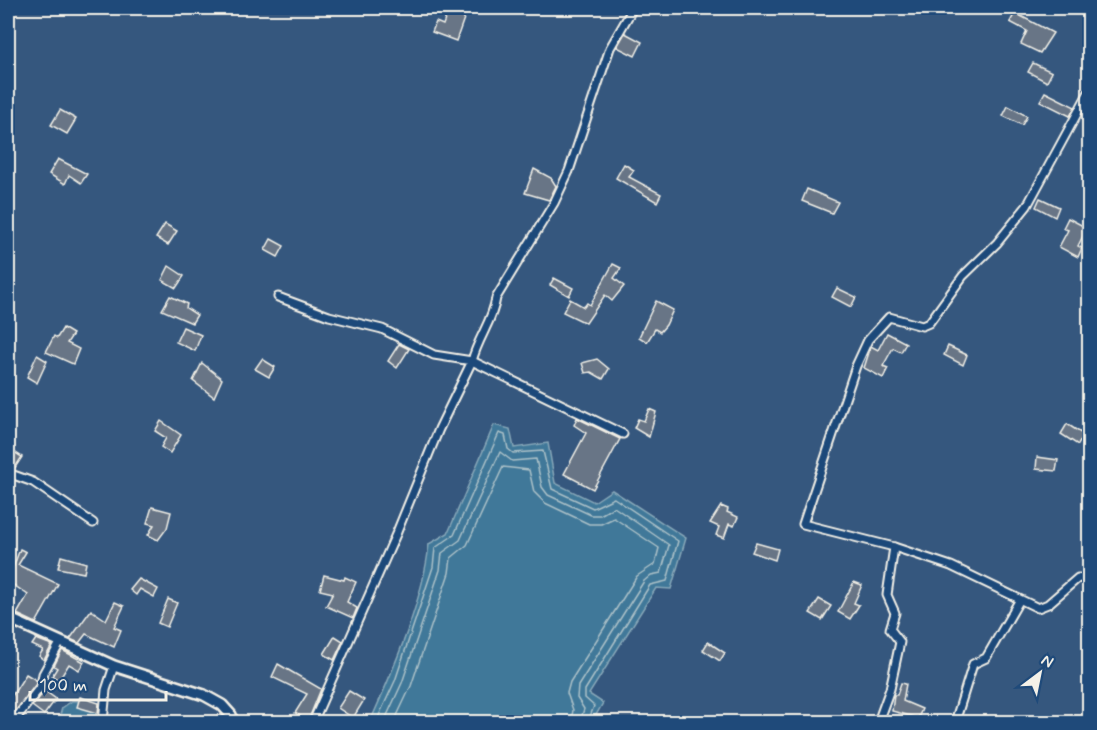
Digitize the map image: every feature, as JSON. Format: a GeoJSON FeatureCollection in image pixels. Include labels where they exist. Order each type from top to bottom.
{"type":"FeatureCollection","features":[{"type":"Feature","properties":{"kind":"street"},"geometry":{"type":"LineString","coordinates":[[313,723],[398,532],[439,429],[472,361],[477,342],[495,309],[496,298],[554,203],[569,171],[610,48],[633,8]]}},
{"type":"Feature","properties":{"kind":"street"},"geometry":{"type":"LineString","coordinates":[[1089,90],[1028,206],[997,243],[963,276],[929,323],[921,326],[889,317],[868,340],[856,366],[803,524],[894,547],[951,566],[1019,601],[1038,608],[1048,604],[1078,578],[1089,579]]}},
{"type":"Feature","properties":{"kind":"street"},"geometry":{"type":"LineString","coordinates":[[278,297],[329,316],[382,329],[434,355],[472,361],[623,434]]}},
{"type":"Feature","properties":{"kind":"street"},"geometry":{"type":"LineString","coordinates":[[8,473],[33,482],[93,523]]}},
{"type":"Feature","properties":{"kind":"street"},"geometry":{"type":"LineString","coordinates":[[878,723],[890,689],[900,642],[890,628],[895,613],[887,595],[894,547]]}},
{"type":"Feature","properties":{"kind":"street"},"geometry":{"type":"LineString","coordinates":[[956,723],[973,664],[986,658],[1019,601]]}},
{"type":"Feature","properties":{"kind":"street"},"geometry":{"type":"LineString","coordinates":[[8,618],[114,666],[204,695],[222,705],[231,714],[232,723]]}},
{"type":"Feature","properties":{"kind":"street"},"geometry":{"type":"LineString","coordinates":[[13,723],[41,686],[43,674],[60,643]]}},
{"type":"Feature","properties":{"kind":"street"},"geometry":{"type":"LineString","coordinates":[[103,723],[106,690],[114,666]]}},
{"type":"Feature","properties":{"kind":"water"},"geometry":{"type":"Polygon","coordinates":[[[494,425],[510,429],[514,448],[548,443],[555,483],[594,502],[612,490],[686,538],[671,589],[656,588],[589,694],[603,703],[592,722],[370,722],[414,611],[421,588],[429,544],[448,533],[494,425]]]}},
{"type":"Feature","properties":{"kind":"water"},"geometry":{"type":"Polygon","coordinates":[[[72,701],[84,701],[95,706],[98,722],[58,722],[62,708],[72,701]]]}},
{"type":"Feature","properties":{"kind":"building"},"geometry":{"type":"Polygon","coordinates":[[[449,8],[467,10],[456,41],[432,32],[436,22],[443,25],[449,8]]]}},
{"type":"Feature","properties":{"kind":"building"},"geometry":{"type":"Polygon","coordinates":[[[1015,13],[1053,33],[1040,53],[1021,44],[1027,31],[1010,22],[1015,13]]]}},
{"type":"Feature","properties":{"kind":"building"},"geometry":{"type":"Polygon","coordinates":[[[625,33],[642,42],[635,56],[617,47],[625,33]]]}},
{"type":"Feature","properties":{"kind":"building"},"geometry":{"type":"Polygon","coordinates":[[[1033,63],[1052,72],[1047,82],[1028,72],[1033,63]]]}},
{"type":"Feature","properties":{"kind":"building"},"geometry":{"type":"Polygon","coordinates":[[[1045,92],[1075,107],[1070,116],[1040,101],[1045,92]]]}},
{"type":"Feature","properties":{"kind":"building"},"geometry":{"type":"Polygon","coordinates":[[[1008,106],[1027,116],[1022,125],[1003,116],[1008,106]]]}},
{"type":"Feature","properties":{"kind":"building"},"geometry":{"type":"Polygon","coordinates":[[[60,110],[76,119],[67,134],[51,125],[60,110]]]}},
{"type":"Feature","properties":{"kind":"building"},"geometry":{"type":"Polygon","coordinates":[[[58,159],[87,174],[81,183],[69,175],[65,184],[49,174],[58,159]]]}},
{"type":"Feature","properties":{"kind":"building"},"geometry":{"type":"Polygon","coordinates":[[[624,164],[634,170],[629,177],[661,194],[657,202],[616,178],[624,164]]]}},
{"type":"Feature","properties":{"kind":"building"},"geometry":{"type":"Polygon","coordinates":[[[534,169],[551,178],[556,186],[549,200],[525,193],[534,169]]]}},
{"type":"Feature","properties":{"kind":"building"},"geometry":{"type":"Polygon","coordinates":[[[807,189],[838,202],[832,213],[802,201],[807,189]]]}},
{"type":"Feature","properties":{"kind":"building"},"geometry":{"type":"Polygon","coordinates":[[[1040,198],[1059,207],[1055,217],[1036,207],[1040,198]]]}},
{"type":"Feature","properties":{"kind":"building"},"geometry":{"type":"Polygon","coordinates":[[[1068,218],[1087,228],[1078,246],[1082,248],[1078,257],[1059,247],[1068,230],[1063,228],[1068,218]]]}},
{"type":"Feature","properties":{"kind":"building"},"geometry":{"type":"Polygon","coordinates":[[[165,224],[177,231],[168,245],[156,238],[165,224]]]}},
{"type":"Feature","properties":{"kind":"building"},"geometry":{"type":"Polygon","coordinates":[[[271,239],[284,246],[278,257],[265,250],[271,239]]]}},
{"type":"Feature","properties":{"kind":"building"},"geometry":{"type":"Polygon","coordinates":[[[613,264],[621,268],[614,278],[624,286],[612,301],[605,295],[586,323],[563,312],[570,299],[584,307],[587,303],[590,305],[613,264]]]}},
{"type":"Feature","properties":{"kind":"building"},"geometry":{"type":"Polygon","coordinates":[[[169,266],[184,276],[176,288],[162,280],[169,266]]]}},
{"type":"Feature","properties":{"kind":"building"},"geometry":{"type":"Polygon","coordinates":[[[554,278],[573,288],[569,296],[550,285],[554,278]]]}},
{"type":"Feature","properties":{"kind":"building"},"geometry":{"type":"Polygon","coordinates":[[[837,288],[856,297],[851,307],[832,297],[837,288]]]}},
{"type":"Feature","properties":{"kind":"building"},"geometry":{"type":"Polygon","coordinates":[[[170,296],[187,304],[186,308],[197,315],[192,323],[162,310],[170,296]]]}},
{"type":"Feature","properties":{"kind":"building"},"geometry":{"type":"Polygon","coordinates":[[[656,301],[673,310],[666,325],[660,332],[655,329],[647,342],[639,337],[656,301]]]}},
{"type":"Feature","properties":{"kind":"building"},"geometry":{"type":"Polygon","coordinates":[[[183,327],[201,335],[195,351],[176,342],[183,327]]]}},
{"type":"Feature","properties":{"kind":"building"},"geometry":{"type":"Polygon","coordinates":[[[63,328],[73,334],[67,343],[79,349],[73,364],[46,352],[54,336],[57,338],[63,328]]]}},
{"type":"Feature","properties":{"kind":"building"},"geometry":{"type":"Polygon","coordinates":[[[887,333],[906,343],[901,352],[893,348],[883,366],[888,368],[883,378],[864,368],[871,346],[878,350],[887,333]]]}},
{"type":"Feature","properties":{"kind":"building"},"geometry":{"type":"Polygon","coordinates":[[[399,344],[409,349],[397,368],[388,361],[399,344]]]}},
{"type":"Feature","properties":{"kind":"building"},"geometry":{"type":"Polygon","coordinates":[[[948,346],[967,355],[963,365],[944,355],[948,346]]]}},
{"type":"Feature","properties":{"kind":"building"},"geometry":{"type":"Polygon","coordinates":[[[37,355],[47,361],[37,383],[27,377],[37,355]]]}},
{"type":"Feature","properties":{"kind":"building"},"geometry":{"type":"Polygon","coordinates":[[[262,359],[275,367],[269,377],[255,369],[262,359]]]}},
{"type":"Feature","properties":{"kind":"building"},"geometry":{"type":"Polygon","coordinates":[[[597,359],[609,369],[603,379],[591,372],[585,373],[582,363],[597,359]]]}},
{"type":"Feature","properties":{"kind":"building"},"geometry":{"type":"Polygon","coordinates":[[[202,363],[222,379],[214,397],[193,381],[202,363]]]}},
{"type":"Feature","properties":{"kind":"building"},"geometry":{"type":"Polygon","coordinates":[[[649,409],[656,412],[649,437],[634,428],[638,419],[644,421],[649,409]]]}},
{"type":"Feature","properties":{"kind":"building"},"geometry":{"type":"Polygon","coordinates":[[[577,418],[620,439],[593,489],[564,474],[586,433],[574,425],[577,418]]]}},
{"type":"Feature","properties":{"kind":"building"},"geometry":{"type":"Polygon","coordinates":[[[161,421],[181,435],[170,453],[161,447],[166,438],[155,431],[161,421]]]}},
{"type":"Feature","properties":{"kind":"building"},"geometry":{"type":"Polygon","coordinates":[[[1067,424],[1084,435],[1078,445],[1061,434],[1067,424]]]}},
{"type":"Feature","properties":{"kind":"building"},"geometry":{"type":"Polygon","coordinates":[[[8,448],[22,457],[14,469],[8,467],[8,448]]]}},
{"type":"Feature","properties":{"kind":"building"},"geometry":{"type":"Polygon","coordinates":[[[1037,457],[1058,460],[1056,471],[1036,469],[1037,457]]]}},
{"type":"Feature","properties":{"kind":"building"},"geometry":{"type":"Polygon","coordinates":[[[721,506],[738,517],[734,526],[729,524],[724,538],[716,535],[719,527],[710,523],[721,506]]]}},
{"type":"Feature","properties":{"kind":"building"},"geometry":{"type":"Polygon","coordinates":[[[152,507],[171,512],[167,528],[158,540],[148,535],[154,525],[147,523],[152,507]]]}},
{"type":"Feature","properties":{"kind":"building"},"geometry":{"type":"Polygon","coordinates":[[[756,543],[778,549],[775,560],[752,552],[756,543]]]}},
{"type":"Feature","properties":{"kind":"building"},"geometry":{"type":"Polygon","coordinates":[[[20,549],[26,552],[18,565],[58,584],[36,623],[17,614],[28,595],[8,581],[20,549]]]}},
{"type":"Feature","properties":{"kind":"building"},"geometry":{"type":"Polygon","coordinates":[[[61,556],[86,563],[84,573],[58,568],[61,556]]]}},
{"type":"Feature","properties":{"kind":"building"},"geometry":{"type":"Polygon","coordinates":[[[324,575],[344,580],[345,577],[356,582],[347,602],[357,608],[353,618],[326,606],[333,593],[320,590],[324,575]]]}},
{"type":"Feature","properties":{"kind":"building"},"geometry":{"type":"Polygon","coordinates":[[[139,579],[158,589],[154,597],[140,589],[136,595],[130,590],[139,579]]]}},
{"type":"Feature","properties":{"kind":"building"},"geometry":{"type":"Polygon","coordinates":[[[854,582],[862,585],[854,603],[859,605],[850,619],[838,612],[854,582]]]}},
{"type":"Feature","properties":{"kind":"building"},"geometry":{"type":"Polygon","coordinates":[[[168,599],[177,603],[167,627],[158,623],[168,599]]]}},
{"type":"Feature","properties":{"kind":"building"},"geometry":{"type":"Polygon","coordinates":[[[819,599],[831,606],[822,620],[810,613],[819,599]]]}},
{"type":"Feature","properties":{"kind":"building"},"geometry":{"type":"Polygon","coordinates":[[[115,602],[124,606],[114,627],[121,630],[114,647],[86,634],[79,643],[70,639],[91,610],[106,620],[115,602]]]}},
{"type":"Feature","properties":{"kind":"building"},"geometry":{"type":"Polygon","coordinates":[[[335,636],[343,641],[334,660],[324,654],[335,636]]]}},
{"type":"Feature","properties":{"kind":"building"},"geometry":{"type":"Polygon","coordinates":[[[36,639],[52,645],[44,660],[39,656],[43,650],[32,645],[36,639]]]}},
{"type":"Feature","properties":{"kind":"building"},"geometry":{"type":"Polygon","coordinates":[[[708,642],[725,653],[720,661],[703,650],[708,642]]]}},
{"type":"Feature","properties":{"kind":"building"},"geometry":{"type":"Polygon","coordinates":[[[62,650],[84,662],[79,670],[69,664],[59,680],[52,676],[62,650]]]}},
{"type":"Feature","properties":{"kind":"building"},"geometry":{"type":"Polygon","coordinates":[[[278,664],[321,689],[308,721],[295,713],[307,694],[272,677],[278,664]]]}},
{"type":"Feature","properties":{"kind":"building"},"geometry":{"type":"Polygon","coordinates":[[[26,674],[36,680],[36,684],[8,721],[8,702],[26,674]]]}},
{"type":"Feature","properties":{"kind":"building"},"geometry":{"type":"Polygon","coordinates":[[[901,683],[906,684],[903,701],[922,709],[918,718],[892,711],[894,695],[897,695],[901,683]]]}},
{"type":"Feature","properties":{"kind":"building"},"geometry":{"type":"Polygon","coordinates":[[[45,691],[56,699],[44,715],[32,706],[45,691]]]}},
{"type":"Feature","properties":{"kind":"building"},"geometry":{"type":"Polygon","coordinates":[[[349,691],[364,700],[353,718],[338,708],[349,691]]]}},
{"type":"Feature","properties":{"kind":"building"},"geometry":{"type":"Polygon","coordinates":[[[80,697],[99,703],[98,713],[77,707],[80,697]]]}}]}
